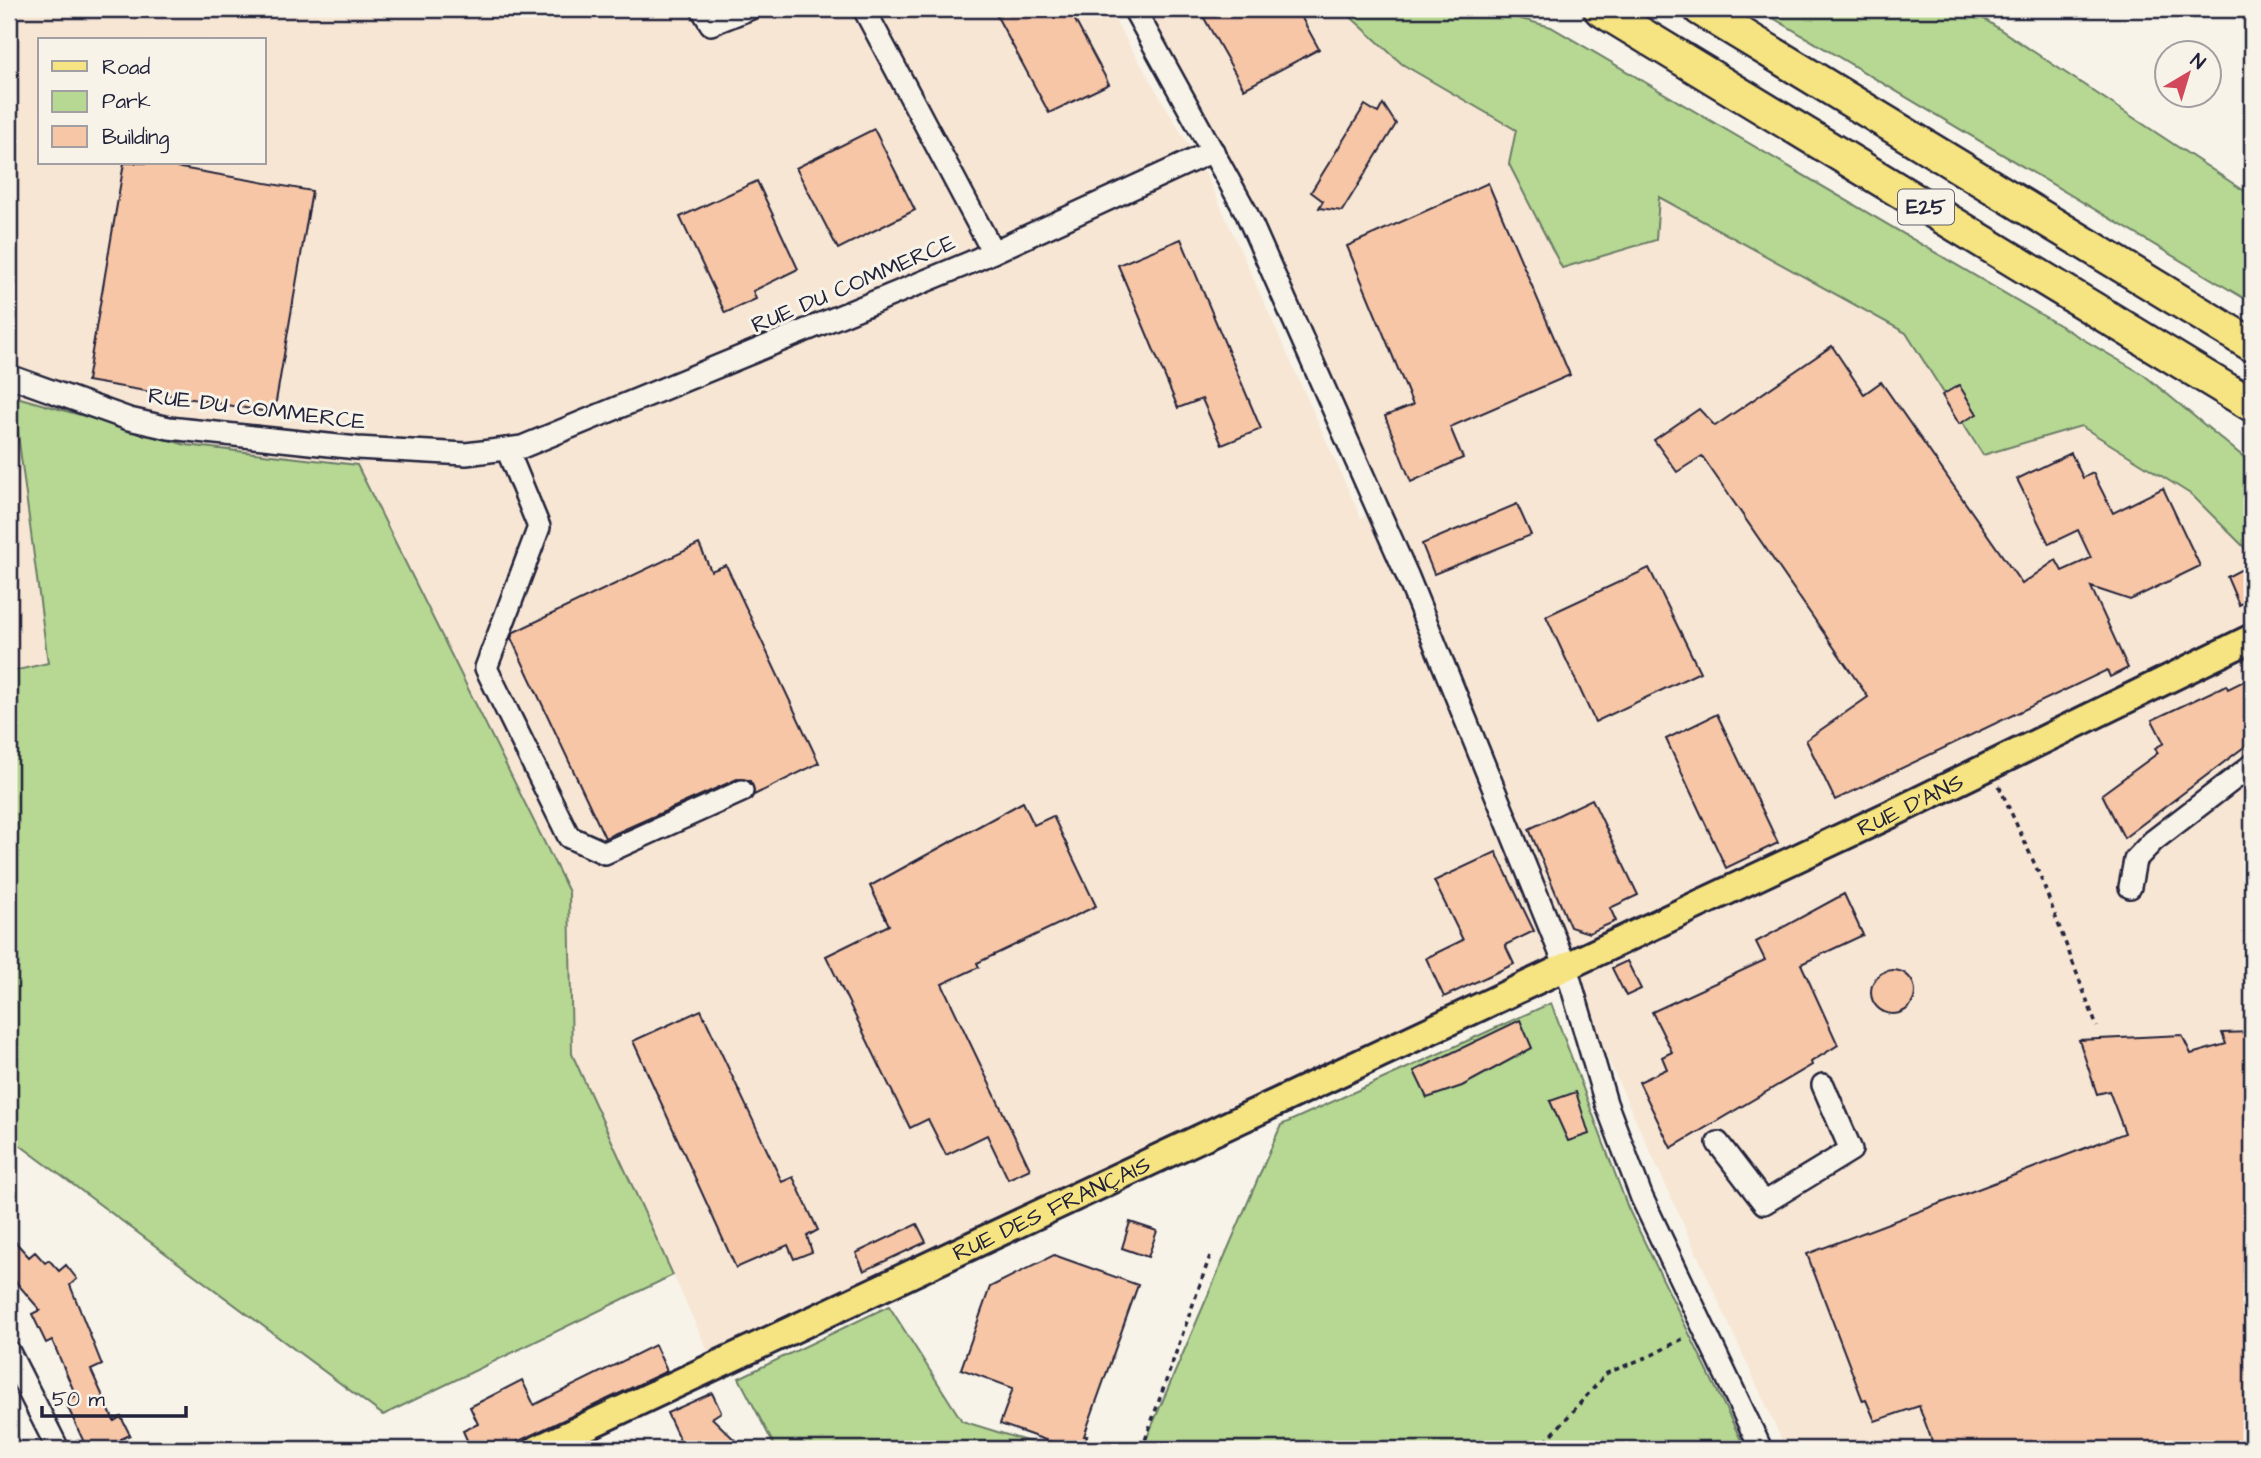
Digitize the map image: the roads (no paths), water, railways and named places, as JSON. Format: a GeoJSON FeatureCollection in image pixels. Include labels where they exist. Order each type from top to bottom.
{"type":"FeatureCollection","features":[{"type":"Feature","properties":{"kind":"highway","name":"E25"},"geometry":{"type":"LineString","coordinates":[[1600,9],[2252,405]]}},
{"type":"Feature","properties":{"kind":"highway","name":"E25"},"geometry":{"type":"LineString","coordinates":[[1700,9],[2252,345]]}},
{"type":"Feature","properties":{"kind":"main road","name":"RUE D'ANS"},"geometry":{"type":"LineString","coordinates":[[1566,967],[2252,638]]}},
{"type":"Feature","properties":{"kind":"main road","name":"RUE DES FRANÇAIS"},"geometry":{"type":"LineString","coordinates":[[538,1449],[1566,967]]}},
{"type":"Feature","properties":{"kind":"street"},"geometry":{"type":"LineString","coordinates":[[702,9],[710,24],[749,9]]}},
{"type":"Feature","properties":{"kind":"street"},"geometry":{"type":"LineString","coordinates":[[864,9],[993,252]]}},
{"type":"Feature","properties":{"kind":"street"},"geometry":{"type":"LineString","coordinates":[[1135,9],[1246,212],[1407,575],[1566,967],[1605,1103],[1642,1198],[1761,1449]]}},
{"type":"Feature","properties":{"kind":"street","name":"RUE DU COMMERCE"},"geometry":{"type":"LineString","coordinates":[[9,376],[129,419],[169,428],[357,448],[466,454],[522,447],[668,389],[993,252],[1213,151]]}},
{"type":"Feature","properties":{"kind":"street"},"geometry":{"type":"LineString","coordinates":[[507,449],[539,527],[486,668],[569,837],[605,853],[742,791]]}},
{"type":"Feature","properties":{"kind":"street"},"geometry":{"type":"LineString","coordinates":[[2130,887],[2135,860],[2153,841],[2252,765]]}},
{"type":"Feature","properties":{"kind":"street"},"geometry":{"type":"LineString","coordinates":[[1718,1143],[1764,1203],[1851,1150],[1823,1086]]}},
{"type":"Feature","properties":{"kind":"street"},"geometry":{"type":"LineString","coordinates":[[9,1352],[58,1449]]}}]}
